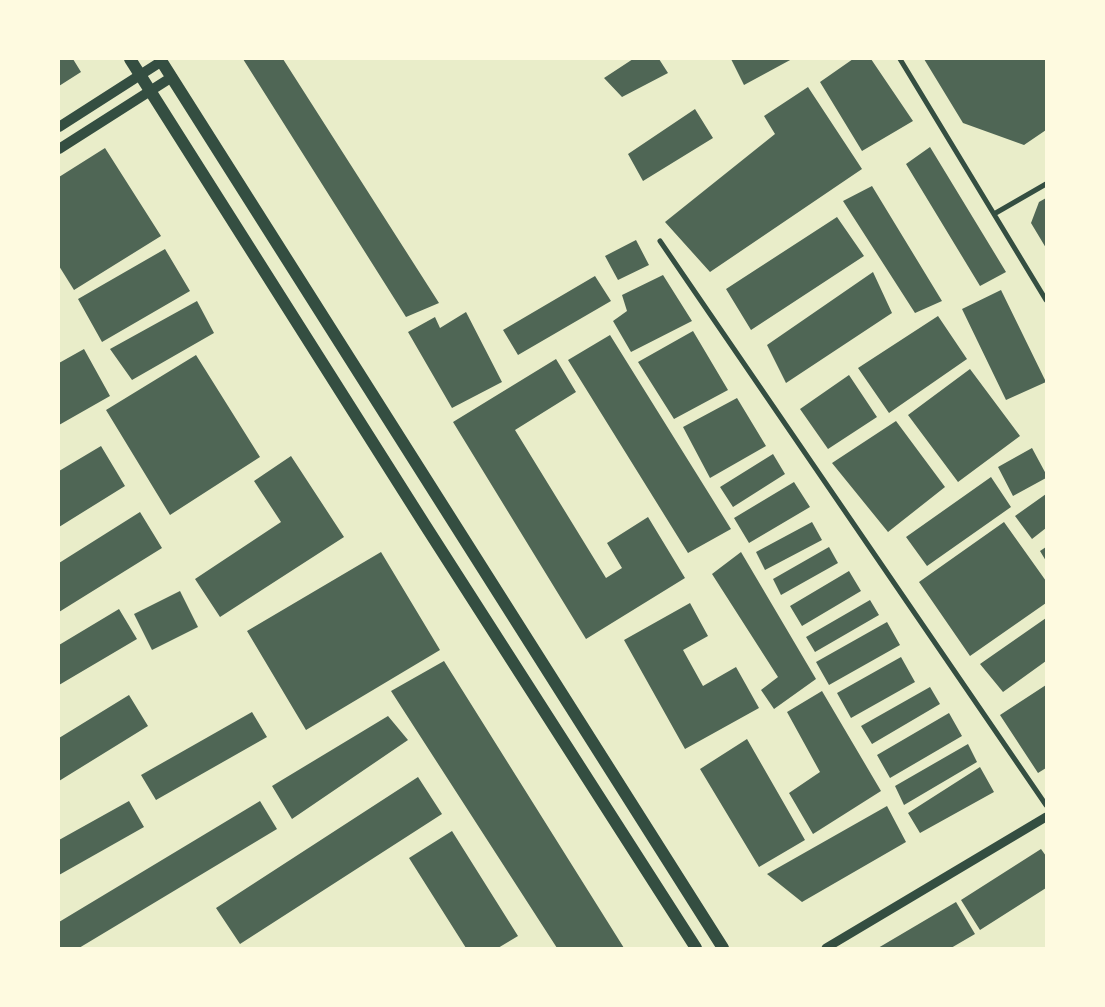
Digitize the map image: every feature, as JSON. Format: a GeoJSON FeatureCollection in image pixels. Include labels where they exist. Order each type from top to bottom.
{"type":"FeatureCollection","features":[{"type":"Feature","properties":{"kind":"main road"},"geometry":{"type":"LineString","coordinates":[[130,59],[696,948]]}},
{"type":"Feature","properties":{"kind":"main road"},"geometry":{"type":"LineString","coordinates":[[59,127],[161,60],[722,948]]}},
{"type":"Feature","properties":{"kind":"main road"},"geometry":{"type":"LineString","coordinates":[[59,149],[172,77]]}},
{"type":"Feature","properties":{"kind":"street"},"geometry":{"type":"LineString","coordinates":[[900,59],[1046,300]]}},
{"type":"Feature","properties":{"kind":"street"},"geometry":{"type":"LineString","coordinates":[[994,214],[1046,184]]}},
{"type":"Feature","properties":{"kind":"street"},"geometry":{"type":"LineString","coordinates":[[660,240],[1046,805]]}},
{"type":"Feature","properties":{"kind":"street"},"geometry":{"type":"LineString","coordinates":[[826,948],[1046,817]]}},
{"type":"Feature","properties":{"kind":"building"},"geometry":{"type":"Polygon","coordinates":[[[59,59],[73,59],[81,72],[59,86],[59,59]]]}},
{"type":"Feature","properties":{"kind":"building"},"geometry":{"type":"Polygon","coordinates":[[[243,59],[283,59],[439,303],[406,317],[243,59]]]}},
{"type":"Feature","properties":{"kind":"building"},"geometry":{"type":"Polygon","coordinates":[[[633,59],[659,59],[668,73],[622,97],[604,78],[633,59]]]}},
{"type":"Feature","properties":{"kind":"building"},"geometry":{"type":"Polygon","coordinates":[[[731,59],[792,59],[744,85],[731,59]]]}},
{"type":"Feature","properties":{"kind":"building"},"geometry":{"type":"Polygon","coordinates":[[[853,59],[871,59],[913,121],[862,151],[820,82],[853,59]]]}},
{"type":"Feature","properties":{"kind":"building"},"geometry":{"type":"Polygon","coordinates":[[[924,59],[1046,59],[1046,130],[1024,145],[963,123],[924,59]]]}},
{"type":"Feature","properties":{"kind":"building"},"geometry":{"type":"Polygon","coordinates":[[[808,87],[862,169],[710,272],[665,222],[775,134],[764,116],[808,87]]]}},
{"type":"Feature","properties":{"kind":"building"},"geometry":{"type":"Polygon","coordinates":[[[695,109],[713,138],[643,181],[628,154],[695,109]]]}},
{"type":"Feature","properties":{"kind":"building"},"geometry":{"type":"Polygon","coordinates":[[[930,147],[1006,272],[980,286],[906,164],[930,147]]]}},
{"type":"Feature","properties":{"kind":"building"},"geometry":{"type":"Polygon","coordinates":[[[105,148],[161,236],[74,290],[59,266],[59,177],[105,148]]]}},
{"type":"Feature","properties":{"kind":"building"},"geometry":{"type":"Polygon","coordinates":[[[872,186],[942,301],[915,313],[843,201],[872,186]]]}},
{"type":"Feature","properties":{"kind":"building"},"geometry":{"type":"Polygon","coordinates":[[[1046,198],[1046,248],[1031,223],[1039,202],[1046,198]]]}},
{"type":"Feature","properties":{"kind":"building"},"geometry":{"type":"Polygon","coordinates":[[[837,217],[864,256],[751,330],[726,289],[837,217]]]}},
{"type":"Feature","properties":{"kind":"building"},"geometry":{"type":"Polygon","coordinates":[[[636,240],[649,265],[618,280],[605,256],[636,240]]]}},
{"type":"Feature","properties":{"kind":"building"},"geometry":{"type":"Polygon","coordinates":[[[165,249],[190,291],[102,342],[78,299],[165,249]]]}},
{"type":"Feature","properties":{"kind":"building"},"geometry":{"type":"Polygon","coordinates":[[[873,272],[892,313],[786,383],[767,345],[873,272]]]}},
{"type":"Feature","properties":{"kind":"building"},"geometry":{"type":"Polygon","coordinates":[[[663,275],[692,321],[631,352],[613,321],[627,311],[622,295],[663,275]]]}},
{"type":"Feature","properties":{"kind":"building"},"geometry":{"type":"Polygon","coordinates":[[[595,276],[611,301],[518,355],[503,330],[595,276]]]}},
{"type":"Feature","properties":{"kind":"building"},"geometry":{"type":"Polygon","coordinates":[[[1001,290],[1046,382],[1006,400],[962,309],[1001,290]]]}},
{"type":"Feature","properties":{"kind":"building"},"geometry":{"type":"Polygon","coordinates":[[[197,301],[214,333],[132,380],[110,349],[197,301]]]}},
{"type":"Feature","properties":{"kind":"building"},"geometry":{"type":"Polygon","coordinates":[[[466,312],[502,382],[452,408],[408,332],[435,317],[440,328],[466,312]]]}},
{"type":"Feature","properties":{"kind":"building"},"geometry":{"type":"Polygon","coordinates":[[[938,316],[967,359],[889,413],[858,368],[938,316]]]}},
{"type":"Feature","properties":{"kind":"building"},"geometry":{"type":"Polygon","coordinates":[[[693,331],[728,390],[674,419],[638,362],[693,331]]]}},
{"type":"Feature","properties":{"kind":"building"},"geometry":{"type":"Polygon","coordinates":[[[610,335],[731,529],[688,553],[568,360],[610,335]]]}},
{"type":"Feature","properties":{"kind":"building"},"geometry":{"type":"Polygon","coordinates":[[[84,349],[110,396],[59,425],[59,363],[84,349]]]}},
{"type":"Feature","properties":{"kind":"building"},"geometry":{"type":"Polygon","coordinates":[[[196,355],[260,457],[170,515],[106,410],[196,355]]]}},
{"type":"Feature","properties":{"kind":"building"},"geometry":{"type":"Polygon","coordinates":[[[556,359],[576,392],[515,430],[606,578],[622,568],[607,543],[648,517],[685,578],[586,639],[453,422],[556,359]]]}},
{"type":"Feature","properties":{"kind":"building"},"geometry":{"type":"Polygon","coordinates":[[[970,369],[1020,436],[958,482],[908,415],[970,369]]]}},
{"type":"Feature","properties":{"kind":"building"},"geometry":{"type":"Polygon","coordinates":[[[849,375],[877,417],[828,449],[800,409],[849,375]]]}},
{"type":"Feature","properties":{"kind":"building"},"geometry":{"type":"Polygon","coordinates":[[[737,398],[766,446],[710,478],[683,427],[737,398]]]}},
{"type":"Feature","properties":{"kind":"building"},"geometry":{"type":"Polygon","coordinates":[[[896,421],[945,487],[888,532],[832,463],[896,421]]]}},
{"type":"Feature","properties":{"kind":"building"},"geometry":{"type":"Polygon","coordinates":[[[101,446],[125,486],[59,527],[59,471],[101,446]]]}},
{"type":"Feature","properties":{"kind":"building"},"geometry":{"type":"Polygon","coordinates":[[[1032,448],[1046,474],[1046,478],[1013,496],[998,467],[1032,448]]]}},
{"type":"Feature","properties":{"kind":"building"},"geometry":{"type":"Polygon","coordinates":[[[773,454],[785,474],[733,507],[720,487],[773,454]]]}},
{"type":"Feature","properties":{"kind":"building"},"geometry":{"type":"Polygon","coordinates":[[[291,456],[344,537],[220,617],[195,579],[281,522],[254,481],[291,456]]]}},
{"type":"Feature","properties":{"kind":"building"},"geometry":{"type":"Polygon","coordinates":[[[991,477],[1011,507],[927,566],[906,537],[991,477]]]}},
{"type":"Feature","properties":{"kind":"building"},"geometry":{"type":"Polygon","coordinates":[[[794,482],[810,507],[749,543],[734,518],[794,482]]]}},
{"type":"Feature","properties":{"kind":"building"},"geometry":{"type":"Polygon","coordinates":[[[1046,494],[1046,528],[1032,539],[1015,516],[1046,494]]]}},
{"type":"Feature","properties":{"kind":"building"},"geometry":{"type":"Polygon","coordinates":[[[140,512],[162,548],[59,612],[59,563],[140,512]]]}},
{"type":"Feature","properties":{"kind":"building"},"geometry":{"type":"Polygon","coordinates":[[[812,522],[822,540],[765,570],[756,552],[812,522]]]}},
{"type":"Feature","properties":{"kind":"building"},"geometry":{"type":"Polygon","coordinates":[[[1004,522],[1046,581],[1046,603],[970,656],[919,582],[1004,522]]]}},
{"type":"Feature","properties":{"kind":"building"},"geometry":{"type":"Polygon","coordinates":[[[829,547],[838,563],[781,595],[773,579],[829,547]]]}},
{"type":"Feature","properties":{"kind":"building"},"geometry":{"type":"Polygon","coordinates":[[[1046,547],[1046,561],[1040,551],[1046,547]]]}},
{"type":"Feature","properties":{"kind":"building"},"geometry":{"type":"Polygon","coordinates":[[[381,552],[440,650],[306,730],[247,631],[381,552]]]}},
{"type":"Feature","properties":{"kind":"building"},"geometry":{"type":"Polygon","coordinates":[[[741,552],[816,679],[774,709],[761,690],[778,677],[712,574],[741,552]]]}},
{"type":"Feature","properties":{"kind":"building"},"geometry":{"type":"Polygon","coordinates":[[[849,571],[861,591],[802,626],[790,606],[849,571]]]}},
{"type":"Feature","properties":{"kind":"building"},"geometry":{"type":"Polygon","coordinates":[[[180,591],[198,627],[152,650],[134,614],[180,591]]]}},
{"type":"Feature","properties":{"kind":"building"},"geometry":{"type":"Polygon","coordinates":[[[870,600],[879,615],[815,652],[806,637],[870,600]]]}},
{"type":"Feature","properties":{"kind":"building"},"geometry":{"type":"Polygon","coordinates":[[[690,603],[708,636],[683,650],[703,686],[736,667],[759,708],[685,749],[624,640],[690,603]]]}},
{"type":"Feature","properties":{"kind":"building"},"geometry":{"type":"Polygon","coordinates":[[[119,609],[137,639],[59,685],[59,645],[119,609]]]}},
{"type":"Feature","properties":{"kind":"building"},"geometry":{"type":"Polygon","coordinates":[[[1046,618],[1046,661],[1003,692],[980,664],[1046,618]]]}},
{"type":"Feature","properties":{"kind":"building"},"geometry":{"type":"Polygon","coordinates":[[[887,622],[900,645],[829,685],[816,662],[887,622]]]}},
{"type":"Feature","properties":{"kind":"building"},"geometry":{"type":"Polygon","coordinates":[[[901,657],[915,682],[851,718],[837,693],[901,657]]]}},
{"type":"Feature","properties":{"kind":"building"},"geometry":{"type":"Polygon","coordinates":[[[444,661],[624,948],[557,948],[391,691],[444,661]]]}},
{"type":"Feature","properties":{"kind":"building"},"geometry":{"type":"Polygon","coordinates":[[[1046,685],[1046,768],[1038,773],[1000,715],[1046,685]]]}},
{"type":"Feature","properties":{"kind":"building"},"geometry":{"type":"Polygon","coordinates":[[[930,687],[940,704],[872,744],[861,726],[930,687]]]}},
{"type":"Feature","properties":{"kind":"building"},"geometry":{"type":"Polygon","coordinates":[[[822,691],[881,791],[813,834],[789,793],[820,772],[787,712],[822,691]]]}},
{"type":"Feature","properties":{"kind":"building"},"geometry":{"type":"Polygon","coordinates":[[[129,695],[148,726],[59,781],[59,738],[129,695]]]}},
{"type":"Feature","properties":{"kind":"building"},"geometry":{"type":"Polygon","coordinates":[[[252,712],[267,737],[156,800],[141,775],[252,712]]]}},
{"type":"Feature","properties":{"kind":"building"},"geometry":{"type":"Polygon","coordinates":[[[949,713],[962,736],[890,778],[877,755],[949,713]]]}},
{"type":"Feature","properties":{"kind":"building"},"geometry":{"type":"Polygon","coordinates":[[[388,716],[408,740],[292,819],[272,786],[388,716]]]}},
{"type":"Feature","properties":{"kind":"building"},"geometry":{"type":"Polygon","coordinates":[[[747,739],[805,840],[759,867],[700,769],[747,739]]]}},
{"type":"Feature","properties":{"kind":"building"},"geometry":{"type":"Polygon","coordinates":[[[968,744],[977,762],[904,805],[895,786],[968,744]]]}},
{"type":"Feature","properties":{"kind":"building"},"geometry":{"type":"Polygon","coordinates":[[[980,767],[994,792],[920,833],[908,813],[980,767]]]}},
{"type":"Feature","properties":{"kind":"building"},"geometry":{"type":"Polygon","coordinates":[[[418,777],[442,814],[240,944],[216,908],[418,777]]]}},
{"type":"Feature","properties":{"kind":"building"},"geometry":{"type":"Polygon","coordinates":[[[129,801],[144,827],[59,875],[59,840],[129,801]]]}},
{"type":"Feature","properties":{"kind":"building"},"geometry":{"type":"Polygon","coordinates":[[[260,801],[277,829],[79,948],[59,948],[59,922],[260,801]]]}},
{"type":"Feature","properties":{"kind":"building"},"geometry":{"type":"Polygon","coordinates":[[[887,806],[906,842],[802,902],[767,874],[887,806]]]}},
{"type":"Feature","properties":{"kind":"building"},"geometry":{"type":"Polygon","coordinates":[[[452,831],[518,936],[498,948],[466,948],[409,858],[452,831]]]}},
{"type":"Feature","properties":{"kind":"building"},"geometry":{"type":"Polygon","coordinates":[[[1041,849],[1046,856],[1046,888],[980,930],[961,900],[1041,849]]]}},
{"type":"Feature","properties":{"kind":"building"},"geometry":{"type":"Polygon","coordinates":[[[956,902],[975,934],[951,948],[878,948],[956,902]]]}}]}
